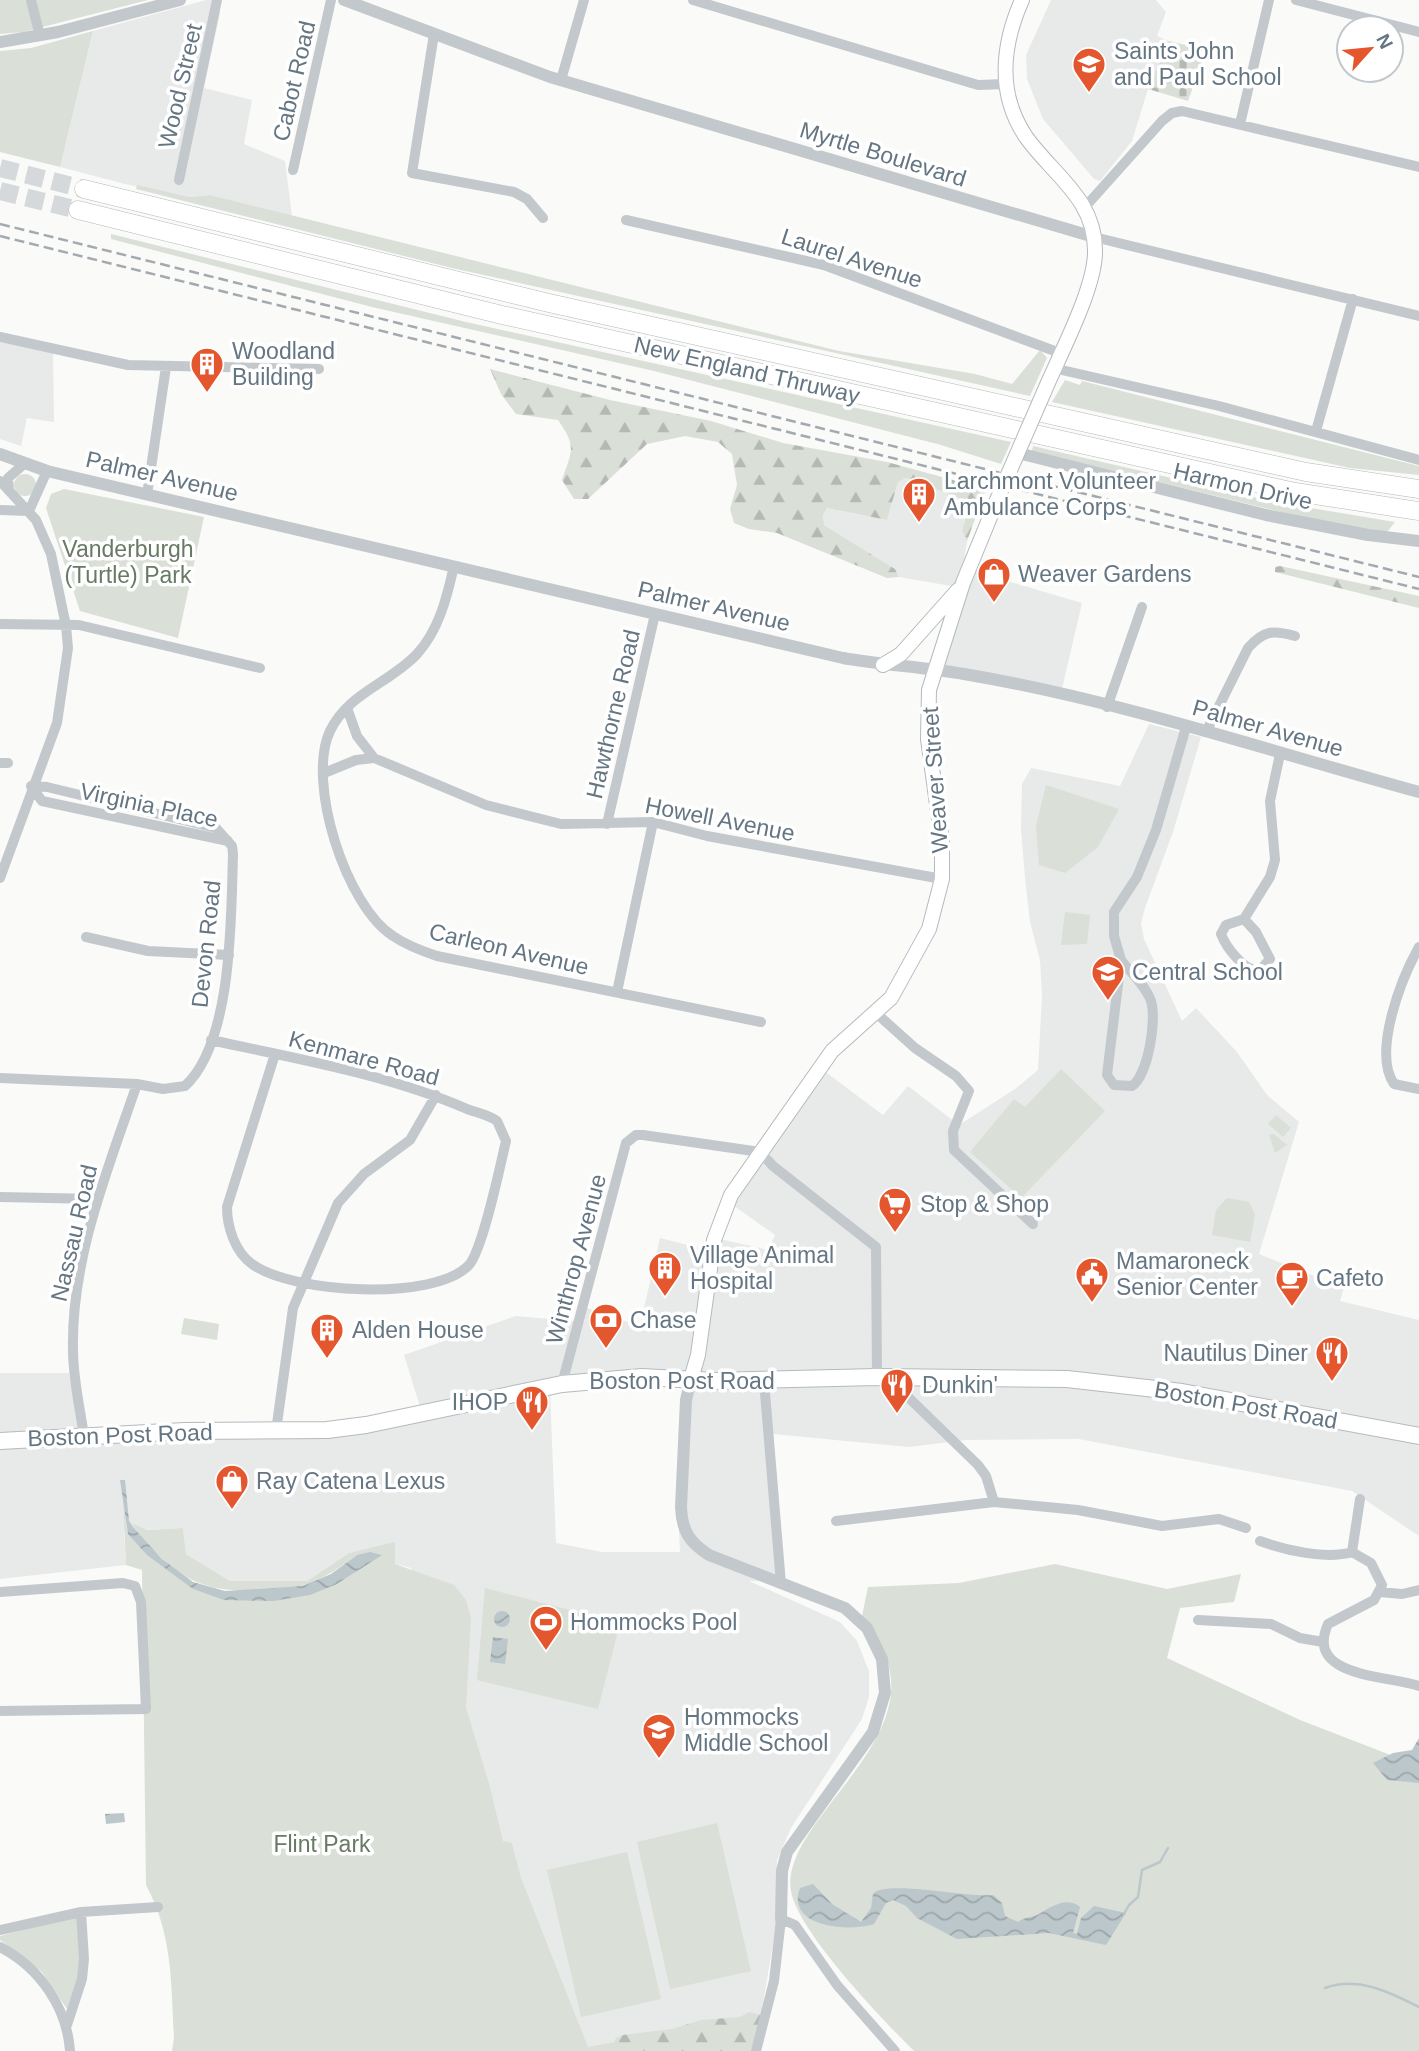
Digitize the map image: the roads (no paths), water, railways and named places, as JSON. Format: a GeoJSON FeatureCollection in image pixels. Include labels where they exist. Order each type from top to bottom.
{"type":"FeatureCollection","features":[{"type":"Feature","properties":{"kind":"highway","name":"New England Thruway"},"geometry":{"type":"LineString","coordinates":[[84,189],[549,303],[1306,472],[1419,489]]}},
{"type":"Feature","properties":{"kind":"highway","name":"New England Thruway"},"geometry":{"type":"LineString","coordinates":[[78,210],[538,323],[1296,492],[1419,511]]}},
{"type":"Feature","properties":{"kind":"main road","name":"Weaver Street"},"geometry":{"type":"LineString","coordinates":[[691,1379],[698,1354],[714,1240],[731,1195],[832,1051],[891,998],[919,953],[933,917],[942,879],[939,813],[928,740],[929,690],[963,583],[997,500],[1022,454],[1088,284],[1096,254],[1085,207],[1026,136],[1005,84],[1008,36],[1022,0]]}},
{"type":"Feature","properties":{"kind":"main road"},"geometry":{"type":"LineString","coordinates":[[883,665],[901,654],[963,583]]}},
{"type":"Feature","properties":{"kind":"main road","name":"Boston Post Road"},"geometry":{"type":"LineString","coordinates":[[0,1441],[366,1425],[596,1378],[764,1381],[877,1377],[1036,1378],[1148,1387],[1419,1436]]}},
{"type":"Feature","properties":{"kind":"street"},"geometry":{"type":"LineString","coordinates":[[31,0],[40,36]]}},
{"type":"Feature","properties":{"kind":"street"},"geometry":{"type":"LineString","coordinates":[[0,42],[40,36],[177,0]]}},
{"type":"Feature","properties":{"kind":"street","name":"Wood Street"},"geometry":{"type":"LineString","coordinates":[[179,180],[217,0]]}},
{"type":"Feature","properties":{"kind":"street","name":"Cabot Road"},"geometry":{"type":"LineString","coordinates":[[293,170],[331,0]]}},
{"type":"Feature","properties":{"kind":"street","name":"Myrtle Boulevard"},"geometry":{"type":"LineString","coordinates":[[344,0],[561,80],[1094,237],[1419,316]]}},
{"type":"Feature","properties":{"kind":"street"},"geometry":{"type":"LineString","coordinates":[[561,80],[584,0]]}},
{"type":"Feature","properties":{"kind":"street"},"geometry":{"type":"LineString","coordinates":[[694,0],[978,85],[1005,84]]}},
{"type":"Feature","properties":{"kind":"street"},"geometry":{"type":"LineString","coordinates":[[1240,124],[1269,0]]}},
{"type":"Feature","properties":{"kind":"street"},"geometry":{"type":"LineString","coordinates":[[1296,0],[1419,32]]}},
{"type":"Feature","properties":{"kind":"street"},"geometry":{"type":"LineString","coordinates":[[434,34],[412,173],[518,193],[543,218]]}},
{"type":"Feature","properties":{"kind":"street"},"geometry":{"type":"LineString","coordinates":[[1085,207],[1172,113],[1182,111],[1419,167]]}},
{"type":"Feature","properties":{"kind":"street","name":"Laurel Avenue"},"geometry":{"type":"LineString","coordinates":[[626,219],[824,265],[1060,353]]}},
{"type":"Feature","properties":{"kind":"street"},"geometry":{"type":"LineString","coordinates":[[1316,431],[1353,299]]}},
{"type":"Feature","properties":{"kind":"street"},"geometry":{"type":"LineString","coordinates":[[0,337],[109,361],[166,367],[319,369]]}},
{"type":"Feature","properties":{"kind":"street"},"geometry":{"type":"LineString","coordinates":[[148,495],[166,367]]}},
{"type":"Feature","properties":{"kind":"street"},"geometry":{"type":"LineString","coordinates":[[1054,368],[1316,431],[1375,450],[1419,460]]}},
{"type":"Feature","properties":{"kind":"street","name":"Palmer Avenue"},"geometry":{"type":"LineString","coordinates":[[0,454],[47,471],[656,614],[883,665],[962,673],[1107,706],[1419,792]]}},
{"type":"Feature","properties":{"kind":"street","name":"Harmon Drive"},"geometry":{"type":"LineString","coordinates":[[1022,454],[1266,515],[1368,535],[1419,541]]}},
{"type":"Feature","properties":{"kind":"street"},"geometry":{"type":"LineString","coordinates":[[10,494],[8,478],[24,464]]}},
{"type":"Feature","properties":{"kind":"street"},"geometry":{"type":"LineString","coordinates":[[29,511],[47,471]]}},
{"type":"Feature","properties":{"kind":"street"},"geometry":{"type":"LineString","coordinates":[[0,481],[29,511],[51,554],[68,648],[57,723],[31,786],[0,877]]}},
{"type":"Feature","properties":{"kind":"street"},"geometry":{"type":"LineString","coordinates":[[0,510],[29,511]]}},
{"type":"Feature","properties":{"kind":"street","name":"Carleon Avenue"},"geometry":{"type":"LineString","coordinates":[[454,566],[439,619],[426,644],[403,667],[365,690],[329,732],[323,759],[324,773],[327,805],[340,861],[373,916],[391,936],[437,956],[761,1022]]}},
{"type":"Feature","properties":{"kind":"street"},"geometry":{"type":"LineString","coordinates":[[1107,706],[1142,607]]}},
{"type":"Feature","properties":{"kind":"street","name":"Hawthorne Road"},"geometry":{"type":"LineString","coordinates":[[607,824],[656,614]]}},
{"type":"Feature","properties":{"kind":"street"},"geometry":{"type":"LineString","coordinates":[[0,624],[79,625],[260,668]]}},
{"type":"Feature","properties":{"kind":"street"},"geometry":{"type":"LineString","coordinates":[[1206,732],[1248,648],[1258,636],[1277,631],[1295,636]]}},
{"type":"Feature","properties":{"kind":"street"},"geometry":{"type":"LineString","coordinates":[[347,708],[357,736],[374,758]]}},
{"type":"Feature","properties":{"kind":"street"},"geometry":{"type":"LineString","coordinates":[[1121,960],[1107,1074],[1114,1085],[1123,1087],[1140,1080],[1144,1073],[1152,1014],[1146,991],[1121,960],[1114,936],[1114,912],[1137,877],[1156,830],[1186,727]]}},
{"type":"Feature","properties":{"kind":"street"},"geometry":{"type":"LineString","coordinates":[[1244,919],[1268,950],[1270,959],[1260,970],[1248,968],[1221,933],[1226,925],[1244,919],[1270,877],[1275,860],[1270,801],[1280,754]]}},
{"type":"Feature","properties":{"kind":"street"},"geometry":{"type":"LineString","coordinates":[[324,773],[356,760],[374,758]]}},
{"type":"Feature","properties":{"kind":"street","name":"Howell Avenue"},"geometry":{"type":"LineString","coordinates":[[374,758],[486,805],[561,824],[653,822],[707,836],[942,879]]}},
{"type":"Feature","properties":{"kind":"street","name":"Virginia Place"},"geometry":{"type":"LineString","coordinates":[[31,786],[47,787],[216,828],[228,841]]}},
{"type":"Feature","properties":{"kind":"street"},"geometry":{"type":"LineString","coordinates":[[617,992],[653,822]]}},
{"type":"Feature","properties":{"kind":"street","name":"Devon Road"},"geometry":{"type":"LineString","coordinates":[[137,1084],[163,1089],[185,1086],[196,1072],[211,1040],[229,955],[233,854],[228,841]]}},
{"type":"Feature","properties":{"kind":"street"},"geometry":{"type":"LineString","coordinates":[[86,937],[148,951],[229,955]]}},
{"type":"Feature","properties":{"kind":"street"},"geometry":{"type":"LineString","coordinates":[[1419,947],[1404,975],[1395,1004],[1389,1031],[1388,1063],[1389,1076],[1394,1084],[1419,1089]]}},
{"type":"Feature","properties":{"kind":"street"},"geometry":{"type":"LineString","coordinates":[[876,1013],[915,1048],[956,1076],[969,1091],[953,1131],[954,1150],[1033,1224]]}},
{"type":"Feature","properties":{"kind":"street","name":"Kenmare Road"},"geometry":{"type":"LineString","coordinates":[[211,1040],[436,1095],[489,1116],[501,1126],[506,1141],[479,1244],[470,1263],[460,1272],[447,1279],[402,1289],[357,1290],[302,1282]]}},
{"type":"Feature","properties":{"kind":"street"},"geometry":{"type":"LineString","coordinates":[[275,1054],[227,1207],[227,1223],[251,1263],[302,1282]]}},
{"type":"Feature","properties":{"kind":"street"},"geometry":{"type":"LineString","coordinates":[[0,1078],[137,1084]]}},
{"type":"Feature","properties":{"kind":"street","name":"Nassau Road"},"geometry":{"type":"LineString","coordinates":[[85,1436],[74,1362],[74,1326],[81,1269],[97,1199],[137,1084]]}},
{"type":"Feature","properties":{"kind":"street"},"geometry":{"type":"LineString","coordinates":[[276,1431],[293,1308],[302,1282],[344,1193],[410,1140],[436,1095]]}},
{"type":"Feature","properties":{"kind":"street","name":"Winthrop Avenue"},"geometry":{"type":"LineString","coordinates":[[562,1384],[626,1143],[636,1135],[643,1135],[760,1152]]}},
{"type":"Feature","properties":{"kind":"street"},"geometry":{"type":"LineString","coordinates":[[760,1152],[876,1247],[877,1377]]}},
{"type":"Feature","properties":{"kind":"street"},"geometry":{"type":"LineString","coordinates":[[0,1197],[97,1199]]}},
{"type":"Feature","properties":{"kind":"street"},"geometry":{"type":"LineString","coordinates":[[895,1377],[909,1398],[978,1465],[986,1476],[994,1502]]}},
{"type":"Feature","properties":{"kind":"street"},"geometry":{"type":"LineString","coordinates":[[691,1379],[686,1400],[681,1507],[686,1534],[691,1544],[709,1555],[845,1608],[857,1618],[876,1644],[885,1677],[885,1693],[873,1732],[787,1852],[782,1871],[781,1919],[774,1981],[756,2051]]}},
{"type":"Feature","properties":{"kind":"street"},"geometry":{"type":"LineString","coordinates":[[764,1381],[781,1584]]}},
{"type":"Feature","properties":{"kind":"street"},"geometry":{"type":"LineString","coordinates":[[1352,1552],[1360,1499]]}},
{"type":"Feature","properties":{"kind":"street"},"geometry":{"type":"LineString","coordinates":[[836,1521],[994,1502],[1078,1510],[1162,1527],[1219,1519],[1246,1528]]}},
{"type":"Feature","properties":{"kind":"street"},"geometry":{"type":"LineString","coordinates":[[1260,1541],[1295,1550],[1343,1555],[1352,1552],[1371,1563],[1377,1570],[1382,1585],[1380,1591],[1374,1600],[1328,1625],[1324,1642],[1337,1667],[1419,1686]]}},
{"type":"Feature","properties":{"kind":"street"},"geometry":{"type":"LineString","coordinates":[[0,1592],[123,1583],[135,1586],[141,1602],[146,1709],[0,1711]]}},
{"type":"Feature","properties":{"kind":"street"},"geometry":{"type":"LineString","coordinates":[[1380,1591],[1402,1594],[1419,1590]]}},
{"type":"Feature","properties":{"kind":"street"},"geometry":{"type":"LineString","coordinates":[[1198,1620],[1271,1624],[1300,1638],[1324,1642]]}},
{"type":"Feature","properties":{"kind":"street"},"geometry":{"type":"LineString","coordinates":[[0,1930],[81,1912],[158,1907]]}},
{"type":"Feature","properties":{"kind":"street"},"geometry":{"type":"LineString","coordinates":[[67,2025],[82,1979],[84,1959],[81,1912]]}},
{"type":"Feature","properties":{"kind":"street"},"geometry":{"type":"LineString","coordinates":[[781,1919],[795,1925],[837,1985],[895,2051]]}},
{"type":"Feature","properties":{"kind":"street"},"geometry":{"type":"LineString","coordinates":[[0,1947],[29,1966],[53,1996],[67,2025],[70,2051]]}},
{"type":"Feature","properties":{"kind":"water"},"geometry":{"type":"Polygon","coordinates":[[[120,1480],[125,1480],[129,1521],[133,1527],[162,1559],[193,1582],[225,1591],[303,1586],[331,1574],[357,1555],[370,1552],[382,1555],[337,1584],[310,1595],[273,1601],[224,1600],[193,1589],[147,1555],[128,1534],[120,1480]]]}},
{"type":"Feature","properties":{"kind":"water"},"geometry":{"type":"Polygon","coordinates":[[[499,1611],[505,1611],[510,1619],[508,1625],[499,1627],[494,1622],[494,1616],[499,1611]]]}},
{"type":"Feature","properties":{"kind":"water"},"geometry":{"type":"Polygon","coordinates":[[[493,1637],[508,1639],[505,1664],[490,1662],[493,1637]]]}},
{"type":"Feature","properties":{"kind":"water"},"geometry":{"type":"Polygon","coordinates":[[[1419,1738],[1419,1783],[1387,1780],[1373,1763],[1393,1753],[1412,1750],[1419,1738]]]}},
{"type":"Feature","properties":{"kind":"water"},"geometry":{"type":"Polygon","coordinates":[[[124,1813],[125,1822],[106,1824],[105,1814],[124,1813]]]}},
{"type":"Feature","properties":{"kind":"water"},"geometry":{"type":"Polygon","coordinates":[[[813,1884],[832,1904],[861,1922],[871,1908],[873,1894],[893,1888],[993,1895],[1002,1903],[1005,1916],[1018,1922],[1069,1902],[1080,1907],[1073,1933],[1077,1934],[1081,1918],[1094,1906],[1126,1913],[1106,1945],[1049,1933],[957,1939],[917,1918],[906,1906],[893,1900],[886,1903],[874,1924],[836,1927],[822,1924],[802,1912],[798,1901],[800,1888],[813,1884]]]}},
{"type":"Feature","properties":{"kind":"waterway"},"geometry":{"type":"LineString","coordinates":[[1124,1914],[1138,1897],[1142,1870],[1160,1862],[1168,1848]]}},
{"type":"Feature","properties":{"kind":"waterway"},"geometry":{"type":"LineString","coordinates":[[1325,1988],[1350,1984],[1374,1987],[1419,2007]]}},
{"type":"Feature","properties":{"kind":"tunnel"},"geometry":{"type":"LineString","coordinates":[[0,168],[84,189]]}},
{"type":"Feature","properties":{"kind":"tunnel"},"geometry":{"type":"LineString","coordinates":[[0,191],[78,210]]}},
{"type":"Feature","properties":{"kind":"railway"},"geometry":{"type":"LineString","coordinates":[[0,224],[1419,577]]}},
{"type":"Feature","properties":{"kind":"railway"},"geometry":{"type":"LineString","coordinates":[[0,236],[1419,589]]}},
{"type":"Feature","properties":{"kind":"place","name":"Saints John and Paul School"},"geometry":{"type":"Point","coordinates":[1089,94]}},
{"type":"Feature","properties":{"kind":"place","name":"Woodland Building"},"geometry":{"type":"Point","coordinates":[207,394]}},
{"type":"Feature","properties":{"kind":"place","name":"Larchmont Volunteer Ambulance Corps"},"geometry":{"type":"Point","coordinates":[919,524]}},
{"type":"Feature","properties":{"kind":"place","name":"Weaver Gardens"},"geometry":{"type":"Point","coordinates":[994,604]}},
{"type":"Feature","properties":{"kind":"place","name":"Central School"},"geometry":{"type":"Point","coordinates":[1108,1002]}},
{"type":"Feature","properties":{"kind":"place","name":"Stop & Shop"},"geometry":{"type":"Point","coordinates":[895,1234]}},
{"type":"Feature","properties":{"kind":"place","name":"Village Animal Hospital"},"geometry":{"type":"Point","coordinates":[665,1298]}},
{"type":"Feature","properties":{"kind":"place","name":"Mamaroneck Senior Center"},"geometry":{"type":"Point","coordinates":[1092,1304]}},
{"type":"Feature","properties":{"kind":"place","name":"Cafeto"},"geometry":{"type":"Point","coordinates":[1292,1308]}},
{"type":"Feature","properties":{"kind":"place","name":"Chase"},"geometry":{"type":"Point","coordinates":[606,1350]}},
{"type":"Feature","properties":{"kind":"place","name":"Alden House"},"geometry":{"type":"Point","coordinates":[327,1360]}},
{"type":"Feature","properties":{"kind":"place","name":"Nautilus Diner"},"geometry":{"type":"Point","coordinates":[1332,1383]}},
{"type":"Feature","properties":{"kind":"place","name":"Dunkin'"},"geometry":{"type":"Point","coordinates":[897,1415]}},
{"type":"Feature","properties":{"kind":"place","name":"IHOP"},"geometry":{"type":"Point","coordinates":[532,1432]}},
{"type":"Feature","properties":{"kind":"place","name":"Ray Catena Lexus"},"geometry":{"type":"Point","coordinates":[232,1511]}},
{"type":"Feature","properties":{"kind":"place","name":"Hommocks Pool"},"geometry":{"type":"Point","coordinates":[546,1652]}},
{"type":"Feature","properties":{"kind":"place","name":"Hommocks Middle School"},"geometry":{"type":"Point","coordinates":[659,1760]}},
{"type":"Feature","properties":{"kind":"park label","name":"Vanderburgh (Turtle) Park"},"geometry":{"type":"Point","coordinates":[128,562]}},
{"type":"Feature","properties":{"kind":"park label","name":"Flint Park"},"geometry":{"type":"Point","coordinates":[322,1844]}}]}
